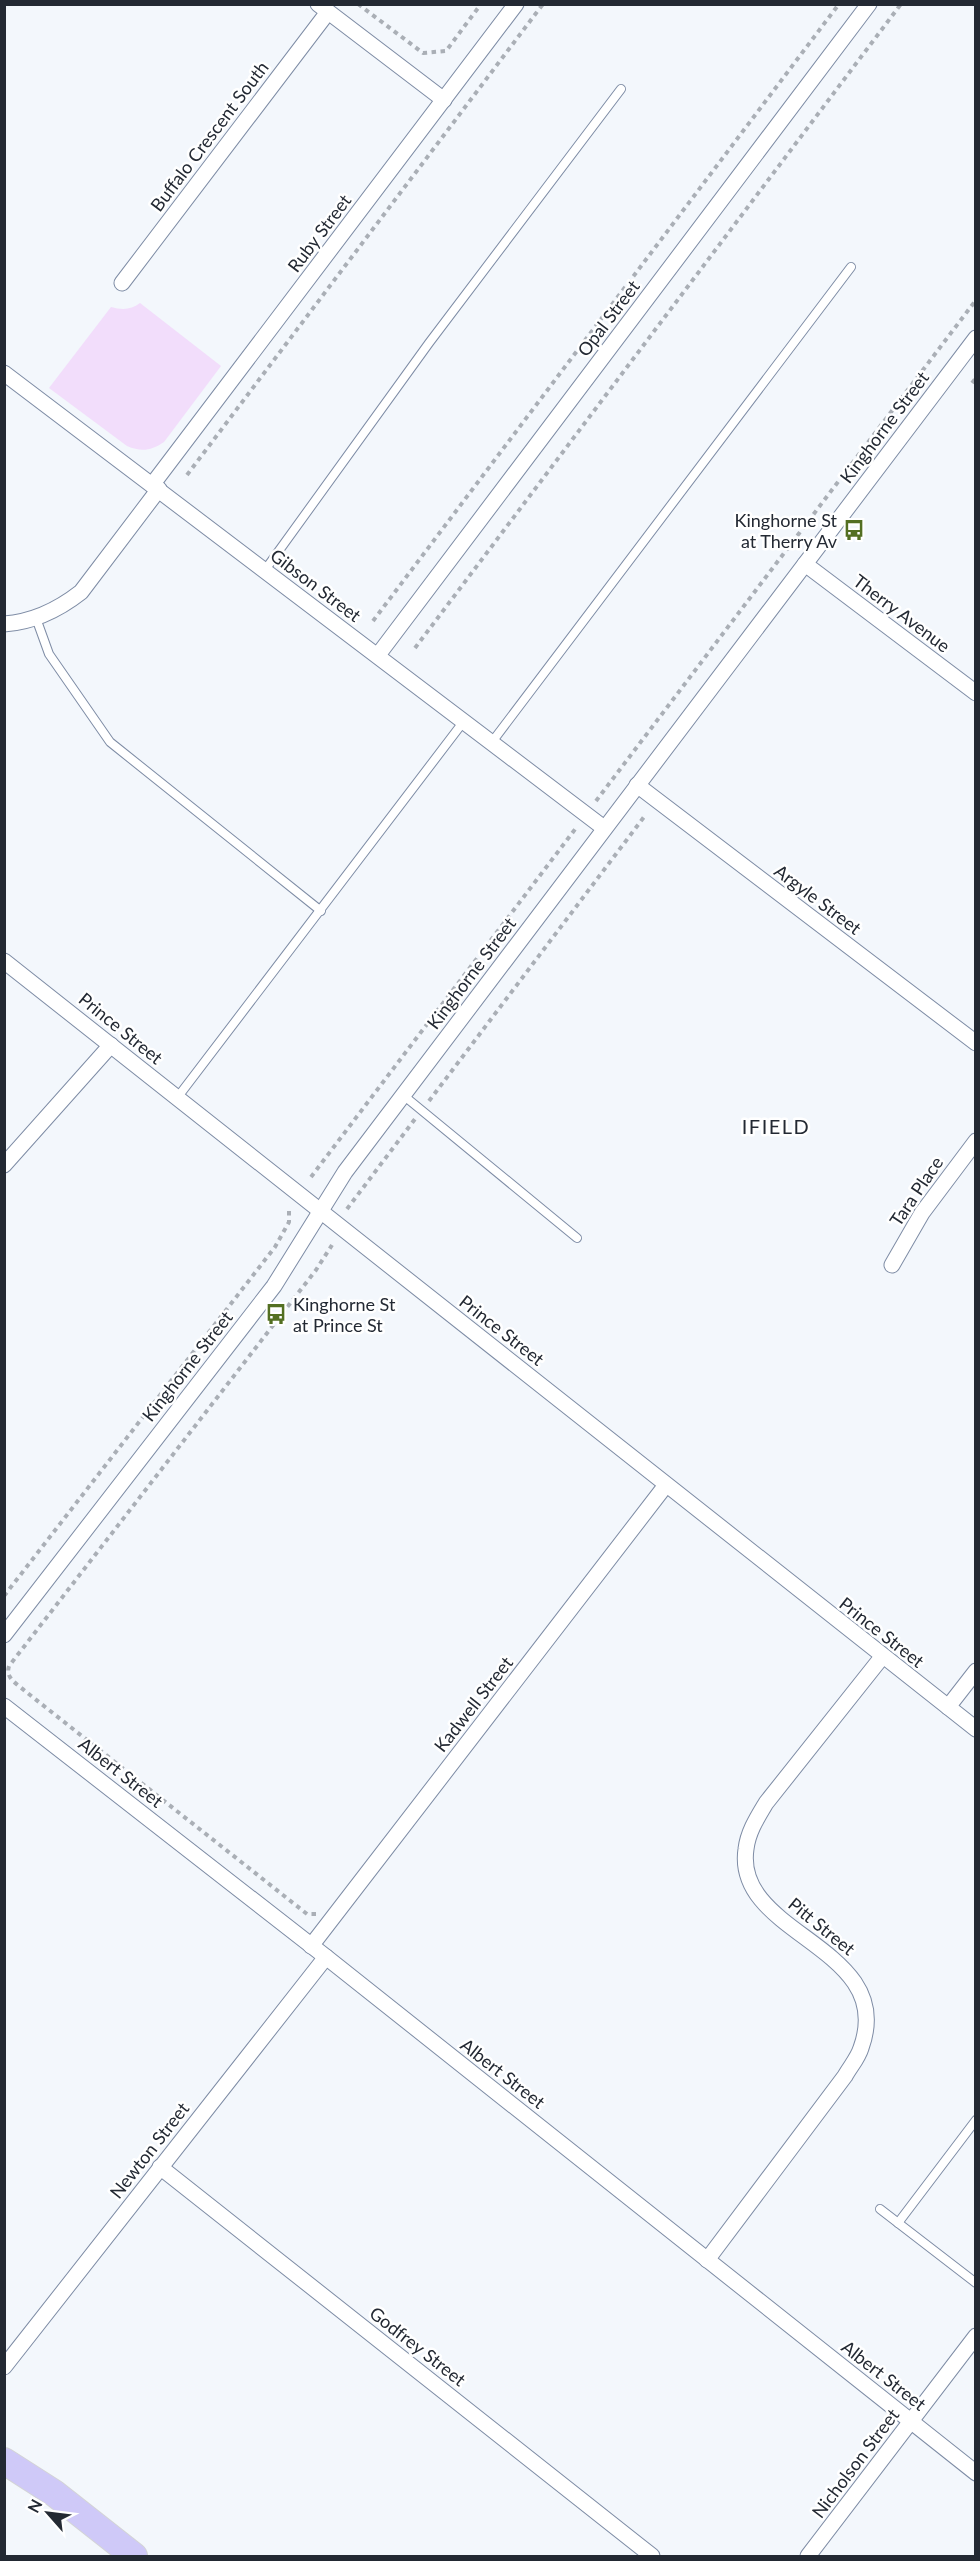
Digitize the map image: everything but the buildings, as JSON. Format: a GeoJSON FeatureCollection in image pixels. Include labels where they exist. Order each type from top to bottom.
{"type":"FeatureCollection","features":[{"type":"Feature","properties":{"kind":"main road"},"geometry":{"type":"LineString","coordinates":[[4,2461],[54,2493],[134,2556]]}},
{"type":"Feature","properties":{"kind":"street","name":"Ruby Street"},"geometry":{"type":"LineString","coordinates":[[4,624],[36,618],[67,603],[81,592],[156,487],[516,4]]}},
{"type":"Feature","properties":{"kind":"street","name":"Opal Street"},"geometry":{"type":"LineString","coordinates":[[378,655],[869,4]]}},
{"type":"Feature","properties":{"kind":"street"},"geometry":{"type":"LineString","coordinates":[[323,8],[444,100]]}},
{"type":"Feature","properties":{"kind":"street","name":"Buffalo Crescent South"},"geometry":{"type":"LineString","coordinates":[[122,283],[323,8]]}},
{"type":"Feature","properties":{"kind":"street","name":"Kinghorne Street"},"geometry":{"type":"LineString","coordinates":[[4,1635],[274,1286],[320,1210],[403,1095],[805,564],[973,347]]}},
{"type":"Feature","properties":{"kind":"street","name":"Gibson Street"},"geometry":{"type":"LineString","coordinates":[[4,373],[604,828]]}},
{"type":"Feature","properties":{"kind":"street","name":"Therry Avenue"},"geometry":{"type":"LineString","coordinates":[[805,564],[975,693]]}},
{"type":"Feature","properties":{"kind":"street","name":"Argyle Street"},"geometry":{"type":"LineString","coordinates":[[637,785],[975,1043]]}},
{"type":"Feature","properties":{"kind":"street","name":"Prince Street"},"geometry":{"type":"LineString","coordinates":[[4,961],[975,1729]]}},
{"type":"Feature","properties":{"kind":"street"},"geometry":{"type":"LineString","coordinates":[[4,1165],[111,1045]]}},
{"type":"Feature","properties":{"kind":"street","name":"Tara Place"},"geometry":{"type":"LineString","coordinates":[[892,1265],[922,1213],[975,1141]]}},
{"type":"Feature","properties":{"kind":"street","name":"Kadwell Street"},"geometry":{"type":"LineString","coordinates":[[311,1946],[666,1485]]}},
{"type":"Feature","properties":{"kind":"street","name":"Pitt Street"},"geometry":{"type":"LineString","coordinates":[[707,2260],[845,2076],[861,2050],[867,2024],[863,1999],[850,1974],[760,1899],[748,1874],[745,1851],[752,1827],[766,1803],[882,1657]]}},
{"type":"Feature","properties":{"kind":"street"},"geometry":{"type":"LineString","coordinates":[[948,1707],[975,1671]]}},
{"type":"Feature","properties":{"kind":"street","name":"Albert Street"},"geometry":{"type":"LineString","coordinates":[[4,1706],[326,1957],[975,2473]]}},
{"type":"Feature","properties":{"kind":"street","name":"Newton Street"},"geometry":{"type":"LineString","coordinates":[[4,2367],[326,1957]]}},
{"type":"Feature","properties":{"kind":"street","name":"Godfrey Street"},"geometry":{"type":"LineString","coordinates":[[160,2167],[652,2556]]}},
{"type":"Feature","properties":{"kind":"street","name":"Nicholson Street"},"geometry":{"type":"LineString","coordinates":[[808,2556],[975,2336]]}},
{"type":"Feature","properties":{"kind":"lane"},"geometry":{"type":"LineString","coordinates":[[265,570],[429,343],[621,89]]}},
{"type":"Feature","properties":{"kind":"lane"},"geometry":{"type":"LineString","coordinates":[[492,742],[852,267]]}},
{"type":"Feature","properties":{"kind":"lane"},"geometry":{"type":"LineString","coordinates":[[36,618],[49,654],[110,742],[321,911]]}},
{"type":"Feature","properties":{"kind":"lane"},"geometry":{"type":"LineString","coordinates":[[177,1098],[464,721]]}},
{"type":"Feature","properties":{"kind":"lane"},"geometry":{"type":"LineString","coordinates":[[403,1095],[577,1238]]}},
{"type":"Feature","properties":{"kind":"lane"},"geometry":{"type":"LineString","coordinates":[[898,2223],[975,2120]]}},
{"type":"Feature","properties":{"kind":"lane"},"geometry":{"type":"LineString","coordinates":[[880,2210],[975,2283]]}},
{"type":"Feature","properties":{"kind":"path"},"geometry":{"type":"LineString","coordinates":[[358,4],[423,53],[446,51],[481,4]]}},
{"type":"Feature","properties":{"kind":"path"},"geometry":{"type":"LineString","coordinates":[[187,475],[543,4]]}},
{"type":"Feature","properties":{"kind":"path"},"geometry":{"type":"LineString","coordinates":[[373,621],[839,4]]}},
{"type":"Feature","properties":{"kind":"path"},"geometry":{"type":"LineString","coordinates":[[414,648],[901,4]]}},
{"type":"Feature","properties":{"kind":"path"},"geometry":{"type":"LineString","coordinates":[[596,801],[975,300]]}},
{"type":"Feature","properties":{"kind":"path"},"geometry":{"type":"LineString","coordinates":[[972,383],[975,378]]}},
{"type":"Feature","properties":{"kind":"path"},"geometry":{"type":"LineString","coordinates":[[347,1209],[644,817]]}},
{"type":"Feature","properties":{"kind":"path"},"geometry":{"type":"LineString","coordinates":[[311,1177],[577,827]]}},
{"type":"Feature","properties":{"kind":"path"},"geometry":{"type":"LineString","coordinates":[[4,1596],[275,1247],[289,1222],[289,1207]]}},
{"type":"Feature","properties":{"kind":"path"},"geometry":{"type":"LineString","coordinates":[[321,1910],[315,1915],[307,1914],[25,1691],[9,1678],[7,1671],[316,1270],[332,1245]]}},
{"type":"Feature","properties":{"kind":"shaded area"},"geometry":{"type":"Polygon","coordinates":[[[140,303],[221,366],[164,442],[150,449],[141,450],[127,446],[49,388],[111,307],[126,309],[140,303]]]}},
{"type":"Feature","properties":{"kind":"place","name":"Kinghorne St at Therry Av"},"geometry":{"type":"Point","coordinates":[854,530]}},
{"type":"Feature","properties":{"kind":"place","name":"Kinghorne St at Prince St"},"geometry":{"type":"Point","coordinates":[276,1314]}},
{"type":"Feature","properties":{"kind":"district","name":"IFIELD"},"geometry":{"type":"Point","coordinates":[776,1126]}}]}
